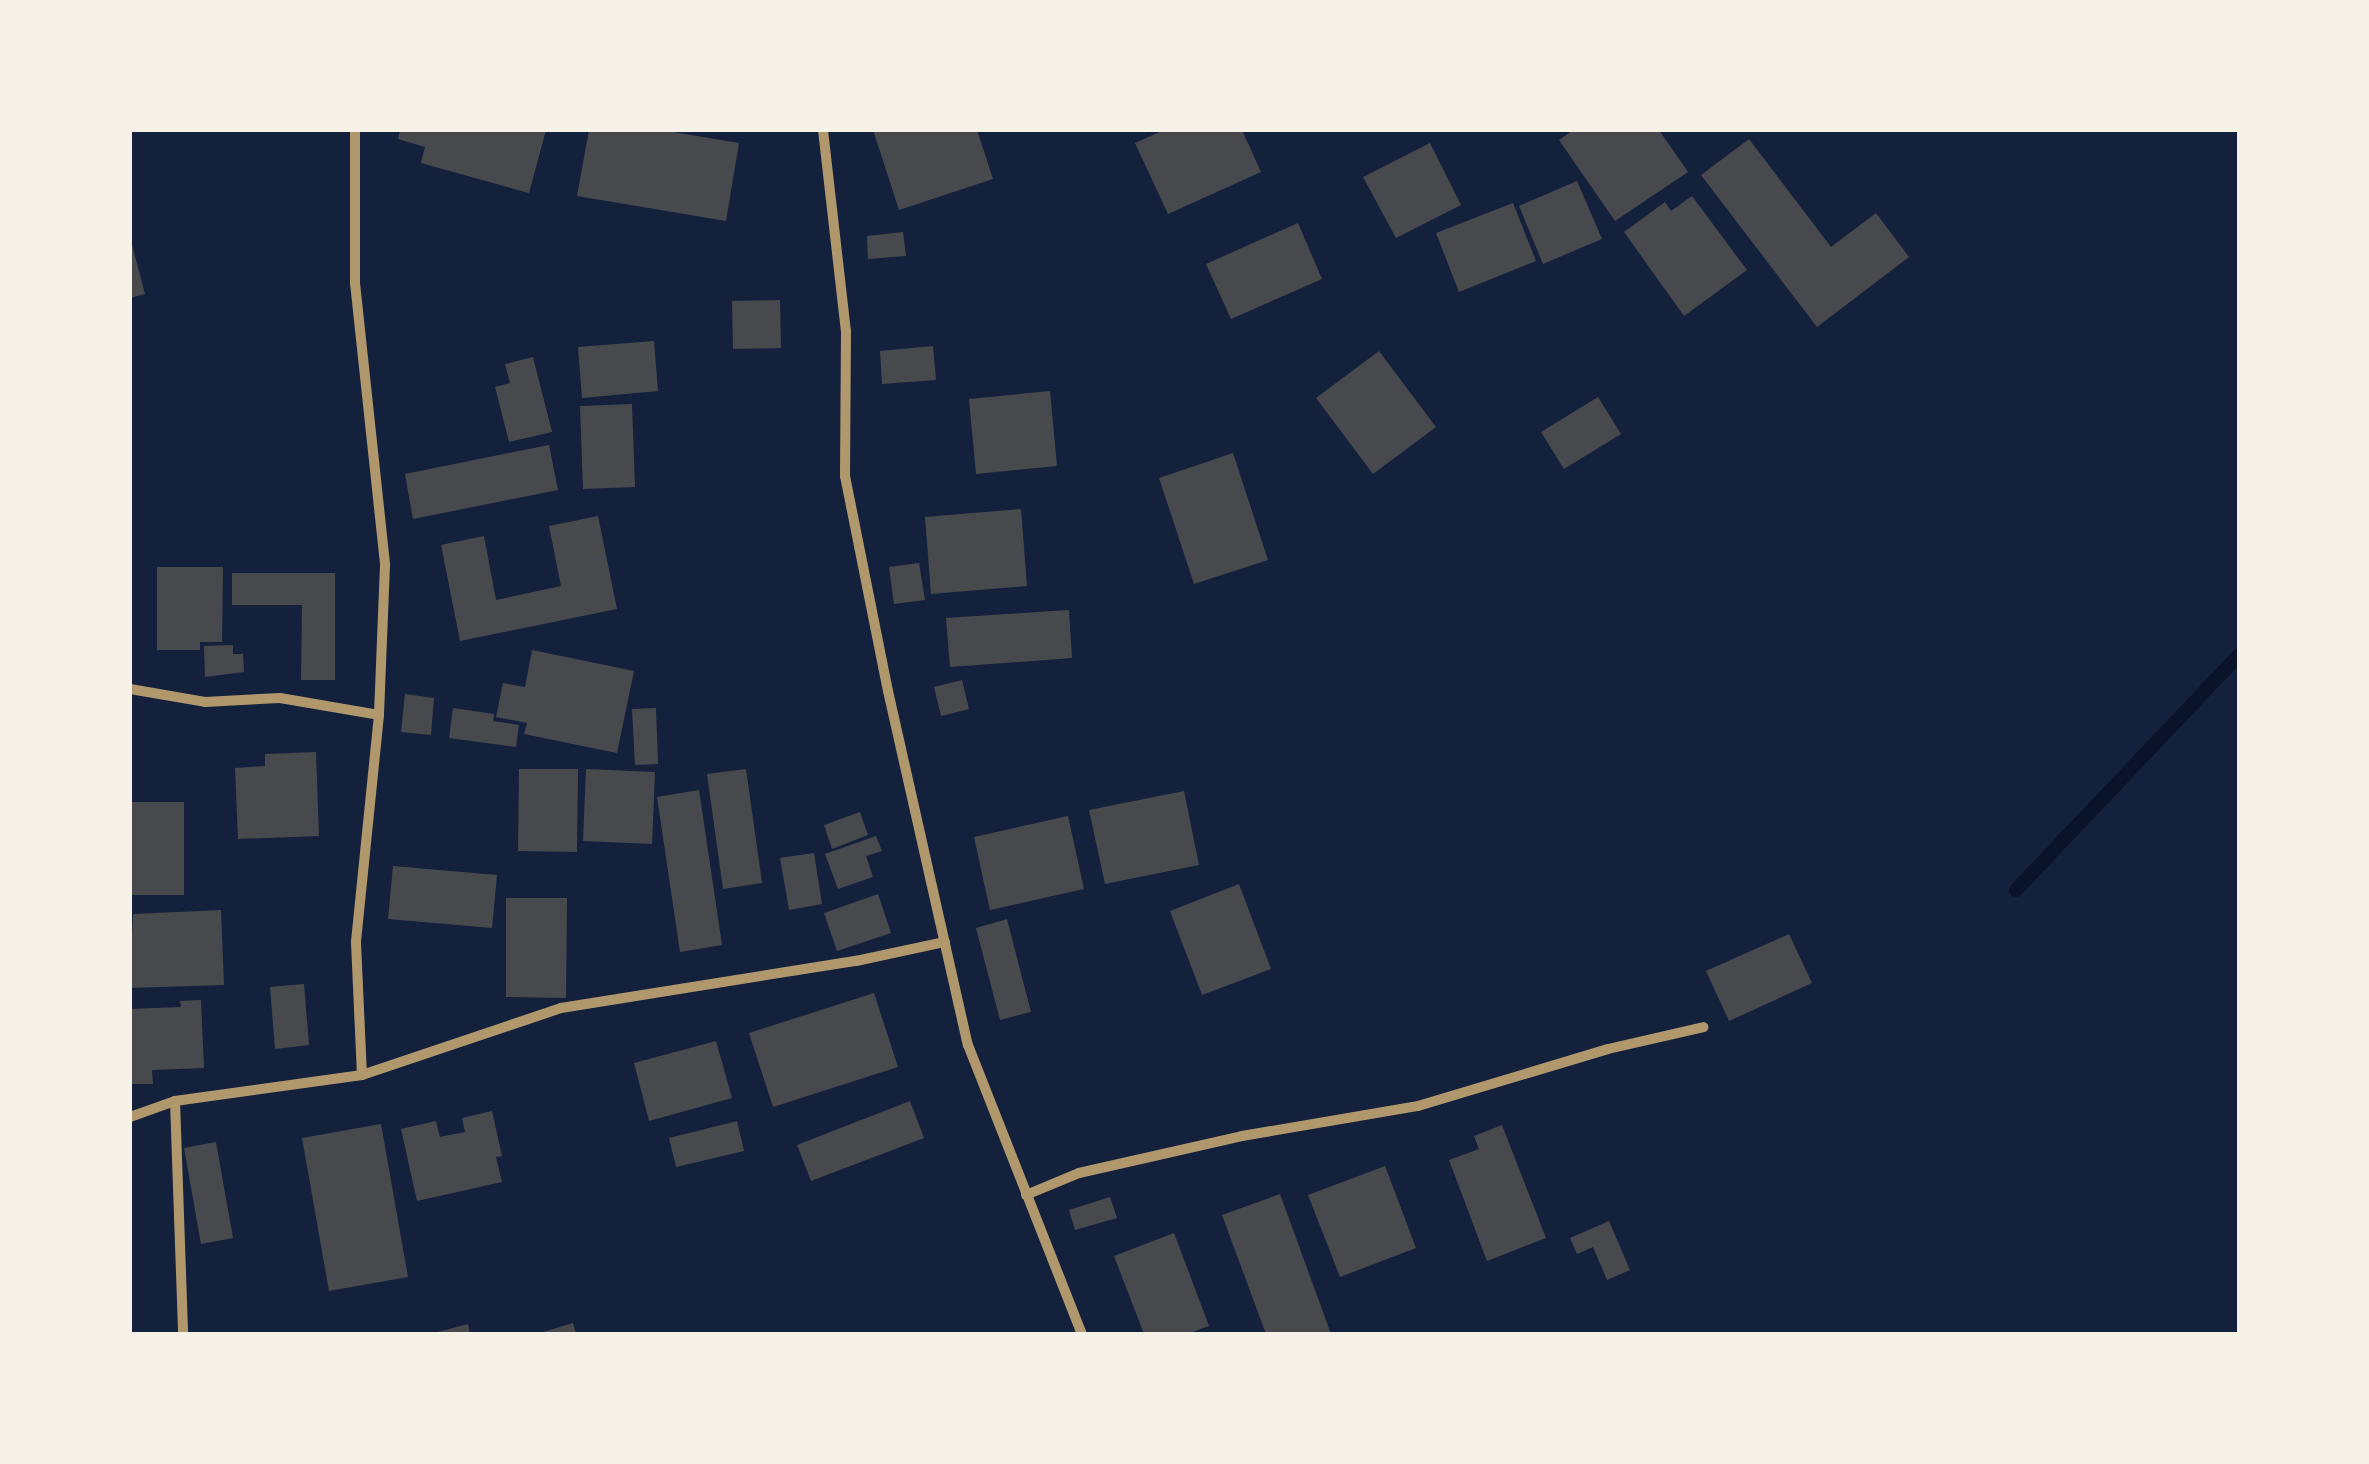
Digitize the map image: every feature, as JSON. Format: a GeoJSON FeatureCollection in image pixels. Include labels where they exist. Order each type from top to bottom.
{"type":"FeatureCollection","features":[{"type":"Feature","properties":{"kind":"street"},"geometry":{"type":"LineString","coordinates":[[354,130],[355,283],[385,565],[378,714],[356,943],[362,1075]]}},
{"type":"Feature","properties":{"kind":"street"},"geometry":{"type":"LineString","coordinates":[[822,130],[846,331],[844,476],[944,942],[968,1045],[1082,1334]]}},
{"type":"Feature","properties":{"kind":"street"},"geometry":{"type":"LineString","coordinates":[[130,689],[205,702],[280,698],[378,714]]}},
{"type":"Feature","properties":{"kind":"street"},"geometry":{"type":"LineString","coordinates":[[130,1116],[175,1101],[362,1075],[561,1008],[856,961],[944,942]]}},
{"type":"Feature","properties":{"kind":"street"},"geometry":{"type":"LineString","coordinates":[[1026,1194],[1079,1172],[1242,1136],[1418,1106],[1608,1049],[1704,1027]]}},
{"type":"Feature","properties":{"kind":"street"},"geometry":{"type":"LineString","coordinates":[[175,1101],[183,1334]]}},
{"type":"Feature","properties":{"kind":"building"},"geometry":{"type":"Polygon","coordinates":[[[400,130],[546,130],[529,193],[421,163],[425,147],[398,139],[400,130]]]}},
{"type":"Feature","properties":{"kind":"building"},"geometry":{"type":"Polygon","coordinates":[[[589,130],[661,130],[739,143],[726,221],[577,196],[589,130]]]}},
{"type":"Feature","properties":{"kind":"building"},"geometry":{"type":"Polygon","coordinates":[[[873,130],[977,130],[993,179],[899,210],[873,130]]]}},
{"type":"Feature","properties":{"kind":"building"},"geometry":{"type":"Polygon","coordinates":[[[1164,130],[1242,130],[1261,172],[1168,214],[1135,143],[1164,130]]]}},
{"type":"Feature","properties":{"kind":"building"},"geometry":{"type":"Polygon","coordinates":[[[1573,130],[1659,130],[1688,172],[1615,221],[1559,140],[1573,130]]]}},
{"type":"Feature","properties":{"kind":"building"},"geometry":{"type":"Polygon","coordinates":[[[1749,139],[1831,247],[1876,213],[1909,257],[1817,327],[1701,175],[1749,139]]]}},
{"type":"Feature","properties":{"kind":"building"},"geometry":{"type":"Polygon","coordinates":[[[1430,143],[1461,205],[1396,238],[1363,177],[1430,143]]]}},
{"type":"Feature","properties":{"kind":"building"},"geometry":{"type":"Polygon","coordinates":[[[1577,181],[1602,239],[1543,264],[1519,206],[1577,181]]]}},
{"type":"Feature","properties":{"kind":"building"},"geometry":{"type":"Polygon","coordinates":[[[1692,196],[1747,270],[1684,316],[1624,232],[1665,202],[1671,211],[1692,196]]]}},
{"type":"Feature","properties":{"kind":"building"},"geometry":{"type":"Polygon","coordinates":[[[1513,203],[1536,261],[1459,292],[1436,233],[1513,203]]]}},
{"type":"Feature","properties":{"kind":"building"},"geometry":{"type":"Polygon","coordinates":[[[1298,223],[1322,279],[1231,319],[1206,264],[1298,223]]]}},
{"type":"Feature","properties":{"kind":"building"},"geometry":{"type":"Polygon","coordinates":[[[903,232],[906,256],[868,259],[867,236],[903,232]]]}},
{"type":"Feature","properties":{"kind":"building"},"geometry":{"type":"Polygon","coordinates":[[[130,237],[145,294],[130,298],[130,237]]]}},
{"type":"Feature","properties":{"kind":"building"},"geometry":{"type":"Polygon","coordinates":[[[780,300],[781,348],[733,349],[732,301],[780,300]]]}},
{"type":"Feature","properties":{"kind":"building"},"geometry":{"type":"Polygon","coordinates":[[[654,341],[658,391],[582,398],[578,347],[654,341]]]}},
{"type":"Feature","properties":{"kind":"building"},"geometry":{"type":"Polygon","coordinates":[[[933,346],[936,380],[882,384],[880,351],[933,346]]]}},
{"type":"Feature","properties":{"kind":"building"},"geometry":{"type":"Polygon","coordinates":[[[1379,351],[1436,427],[1373,474],[1316,398],[1379,351]]]}},
{"type":"Feature","properties":{"kind":"building"},"geometry":{"type":"Polygon","coordinates":[[[533,357],[552,432],[509,442],[495,387],[510,383],[505,364],[533,357]]]}},
{"type":"Feature","properties":{"kind":"building"},"geometry":{"type":"Polygon","coordinates":[[[1050,391],[1057,466],[976,474],[969,399],[1050,391]]]}},
{"type":"Feature","properties":{"kind":"building"},"geometry":{"type":"Polygon","coordinates":[[[1598,397],[1621,434],[1564,469],[1541,432],[1598,397]]]}},
{"type":"Feature","properties":{"kind":"building"},"geometry":{"type":"Polygon","coordinates":[[[632,404],[635,487],[583,489],[580,406],[632,404]]]}},
{"type":"Feature","properties":{"kind":"building"},"geometry":{"type":"Polygon","coordinates":[[[549,445],[558,490],[413,519],[405,474],[549,445]]]}},
{"type":"Feature","properties":{"kind":"building"},"geometry":{"type":"Polygon","coordinates":[[[1233,453],[1268,560],[1194,584],[1159,478],[1233,453]]]}},
{"type":"Feature","properties":{"kind":"building"},"geometry":{"type":"Polygon","coordinates":[[[1021,509],[1027,586],[931,594],[925,517],[1021,509]]]}},
{"type":"Feature","properties":{"kind":"building"},"geometry":{"type":"Polygon","coordinates":[[[598,516],[617,609],[460,641],[441,545],[484,536],[496,600],[561,586],[549,526],[598,516]]]}},
{"type":"Feature","properties":{"kind":"building"},"geometry":{"type":"Polygon","coordinates":[[[919,563],[925,600],[894,604],[889,567],[919,563]]]}},
{"type":"Feature","properties":{"kind":"building"},"geometry":{"type":"Polygon","coordinates":[[[157,567],[223,567],[222,642],[200,642],[200,650],[157,650],[157,567]]]}},
{"type":"Feature","properties":{"kind":"building"},"geometry":{"type":"Polygon","coordinates":[[[232,573],[335,573],[335,680],[301,680],[302,605],[232,605],[232,573]]]}},
{"type":"Feature","properties":{"kind":"building"},"geometry":{"type":"Polygon","coordinates":[[[1069,610],[1072,658],[950,667],[946,618],[1069,610]]]}},
{"type":"Feature","properties":{"kind":"building"},"geometry":{"type":"Polygon","coordinates":[[[233,645],[233,654],[243,654],[244,672],[205,677],[204,646],[233,645]]]}},
{"type":"Feature","properties":{"kind":"building"},"geometry":{"type":"Polygon","coordinates":[[[532,650],[634,671],[617,753],[524,734],[527,723],[496,717],[503,683],[525,687],[532,650]]]}},
{"type":"Feature","properties":{"kind":"building"},"geometry":{"type":"Polygon","coordinates":[[[962,680],[969,709],[941,716],[934,687],[962,680]]]}},
{"type":"Feature","properties":{"kind":"building"},"geometry":{"type":"Polygon","coordinates":[[[405,694],[434,698],[431,735],[401,732],[405,694]]]}},
{"type":"Feature","properties":{"kind":"building"},"geometry":{"type":"Polygon","coordinates":[[[453,708],[494,714],[493,721],[519,725],[516,747],[449,738],[453,708]]]}},
{"type":"Feature","properties":{"kind":"building"},"geometry":{"type":"Polygon","coordinates":[[[656,708],[658,764],[635,765],[632,709],[656,708]]]}},
{"type":"Feature","properties":{"kind":"building"},"geometry":{"type":"Polygon","coordinates":[[[316,752],[319,836],[238,839],[235,768],[265,766],[265,754],[316,752]]]}},
{"type":"Feature","properties":{"kind":"building"},"geometry":{"type":"Polygon","coordinates":[[[519,769],[578,769],[577,852],[518,851],[519,769]]]}},
{"type":"Feature","properties":{"kind":"building"},"geometry":{"type":"Polygon","coordinates":[[[586,769],[655,772],[652,844],[583,841],[586,769]]]}},
{"type":"Feature","properties":{"kind":"building"},"geometry":{"type":"Polygon","coordinates":[[[746,769],[762,883],[723,889],[707,774],[746,769]]]}},
{"type":"Feature","properties":{"kind":"building"},"geometry":{"type":"Polygon","coordinates":[[[699,790],[722,945],[680,952],[657,797],[699,790]]]}},
{"type":"Feature","properties":{"kind":"building"},"geometry":{"type":"Polygon","coordinates":[[[1184,791],[1199,865],[1105,884],[1089,810],[1184,791]]]}},
{"type":"Feature","properties":{"kind":"building"},"geometry":{"type":"Polygon","coordinates":[[[130,802],[184,802],[184,895],[130,895],[130,802]]]}},
{"type":"Feature","properties":{"kind":"building"},"geometry":{"type":"Polygon","coordinates":[[[860,812],[868,835],[832,849],[824,825],[860,812]]]}},
{"type":"Feature","properties":{"kind":"building"},"geometry":{"type":"Polygon","coordinates":[[[1068,816],[1084,889],[990,910],[974,837],[1068,816]]]}},
{"type":"Feature","properties":{"kind":"building"},"geometry":{"type":"Polygon","coordinates":[[[876,836],[882,851],[866,856],[873,877],[838,889],[825,854],[876,836]]]}},
{"type":"Feature","properties":{"kind":"building"},"geometry":{"type":"Polygon","coordinates":[[[814,853],[822,904],[789,910],[780,858],[814,853]]]}},
{"type":"Feature","properties":{"kind":"building"},"geometry":{"type":"Polygon","coordinates":[[[393,866],[497,875],[492,928],[388,919],[393,866]]]}},
{"type":"Feature","properties":{"kind":"building"},"geometry":{"type":"Polygon","coordinates":[[[1239,884],[1271,969],[1202,995],[1170,911],[1239,884]]]}},
{"type":"Feature","properties":{"kind":"building"},"geometry":{"type":"Polygon","coordinates":[[[878,894],[891,933],[837,951],[824,913],[878,894]]]}},
{"type":"Feature","properties":{"kind":"building"},"geometry":{"type":"Polygon","coordinates":[[[506,898],[567,898],[566,998],[506,997],[506,898]]]}},
{"type":"Feature","properties":{"kind":"building"},"geometry":{"type":"Polygon","coordinates":[[[221,910],[224,985],[130,988],[133,914],[221,910]]]}},
{"type":"Feature","properties":{"kind":"building"},"geometry":{"type":"Polygon","coordinates":[[[1007,919],[1031,1012],[1000,1020],[976,928],[1007,919]]]}},
{"type":"Feature","properties":{"kind":"building"},"geometry":{"type":"Polygon","coordinates":[[[1789,934],[1812,983],[1729,1021],[1706,971],[1789,934]]]}},
{"type":"Feature","properties":{"kind":"building"},"geometry":{"type":"Polygon","coordinates":[[[304,984],[309,1045],[275,1049],[270,987],[304,984]]]}},
{"type":"Feature","properties":{"kind":"building"},"geometry":{"type":"Polygon","coordinates":[[[874,993],[898,1067],[773,1107],[749,1033],[874,993]]]}},
{"type":"Feature","properties":{"kind":"building"},"geometry":{"type":"Polygon","coordinates":[[[201,1000],[204,1068],[152,1070],[153,1084],[130,1084],[130,1009],[181,1007],[180,1001],[201,1000]]]}},
{"type":"Feature","properties":{"kind":"building"},"geometry":{"type":"Polygon","coordinates":[[[716,1041],[732,1098],[649,1121],[634,1063],[716,1041]]]}},
{"type":"Feature","properties":{"kind":"building"},"geometry":{"type":"Polygon","coordinates":[[[910,1101],[924,1138],[811,1181],[797,1145],[910,1101]]]}},
{"type":"Feature","properties":{"kind":"building"},"geometry":{"type":"Polygon","coordinates":[[[492,1111],[502,1156],[496,1157],[502,1182],[417,1201],[401,1129],[436,1121],[440,1137],[465,1132],[462,1118],[492,1111]]]}},
{"type":"Feature","properties":{"kind":"building"},"geometry":{"type":"Polygon","coordinates":[[[737,1121],[744,1151],[676,1167],[669,1138],[737,1121]]]}},
{"type":"Feature","properties":{"kind":"building"},"geometry":{"type":"Polygon","coordinates":[[[381,1124],[408,1277],[329,1291],[302,1138],[381,1124]]]}},
{"type":"Feature","properties":{"kind":"building"},"geometry":{"type":"Polygon","coordinates":[[[1502,1125],[1546,1238],[1487,1261],[1449,1160],[1479,1149],[1474,1136],[1502,1125]]]}},
{"type":"Feature","properties":{"kind":"building"},"geometry":{"type":"Polygon","coordinates":[[[216,1142],[233,1238],[201,1244],[184,1148],[216,1142]]]}},
{"type":"Feature","properties":{"kind":"building"},"geometry":{"type":"Polygon","coordinates":[[[1385,1166],[1416,1248],[1340,1277],[1308,1195],[1385,1166]]]}},
{"type":"Feature","properties":{"kind":"building"},"geometry":{"type":"Polygon","coordinates":[[[1280,1194],[1331,1334],[1266,1334],[1222,1215],[1280,1194]]]}},
{"type":"Feature","properties":{"kind":"building"},"geometry":{"type":"Polygon","coordinates":[[[1110,1197],[1117,1218],[1075,1230],[1069,1210],[1110,1197]]]}},
{"type":"Feature","properties":{"kind":"building"},"geometry":{"type":"Polygon","coordinates":[[[1609,1221],[1630,1270],[1607,1280],[1593,1247],[1577,1254],[1570,1238],[1609,1221]]]}},
{"type":"Feature","properties":{"kind":"building"},"geometry":{"type":"Polygon","coordinates":[[[1174,1233],[1209,1326],[1187,1334],[1144,1334],[1114,1256],[1174,1233]]]}},
{"type":"Feature","properties":{"kind":"building"},"geometry":{"type":"Polygon","coordinates":[[[573,1323],[576,1334],[540,1334],[540,1333],[573,1323]]]}},
{"type":"Feature","properties":{"kind":"building"},"geometry":{"type":"Polygon","coordinates":[[[468,1324],[470,1334],[434,1334],[434,1333],[468,1324]]]}},
{"type":"Feature","properties":{"kind":"waterway"},"geometry":{"type":"LineString","coordinates":[[2016,890],[2239,655]]}}]}
